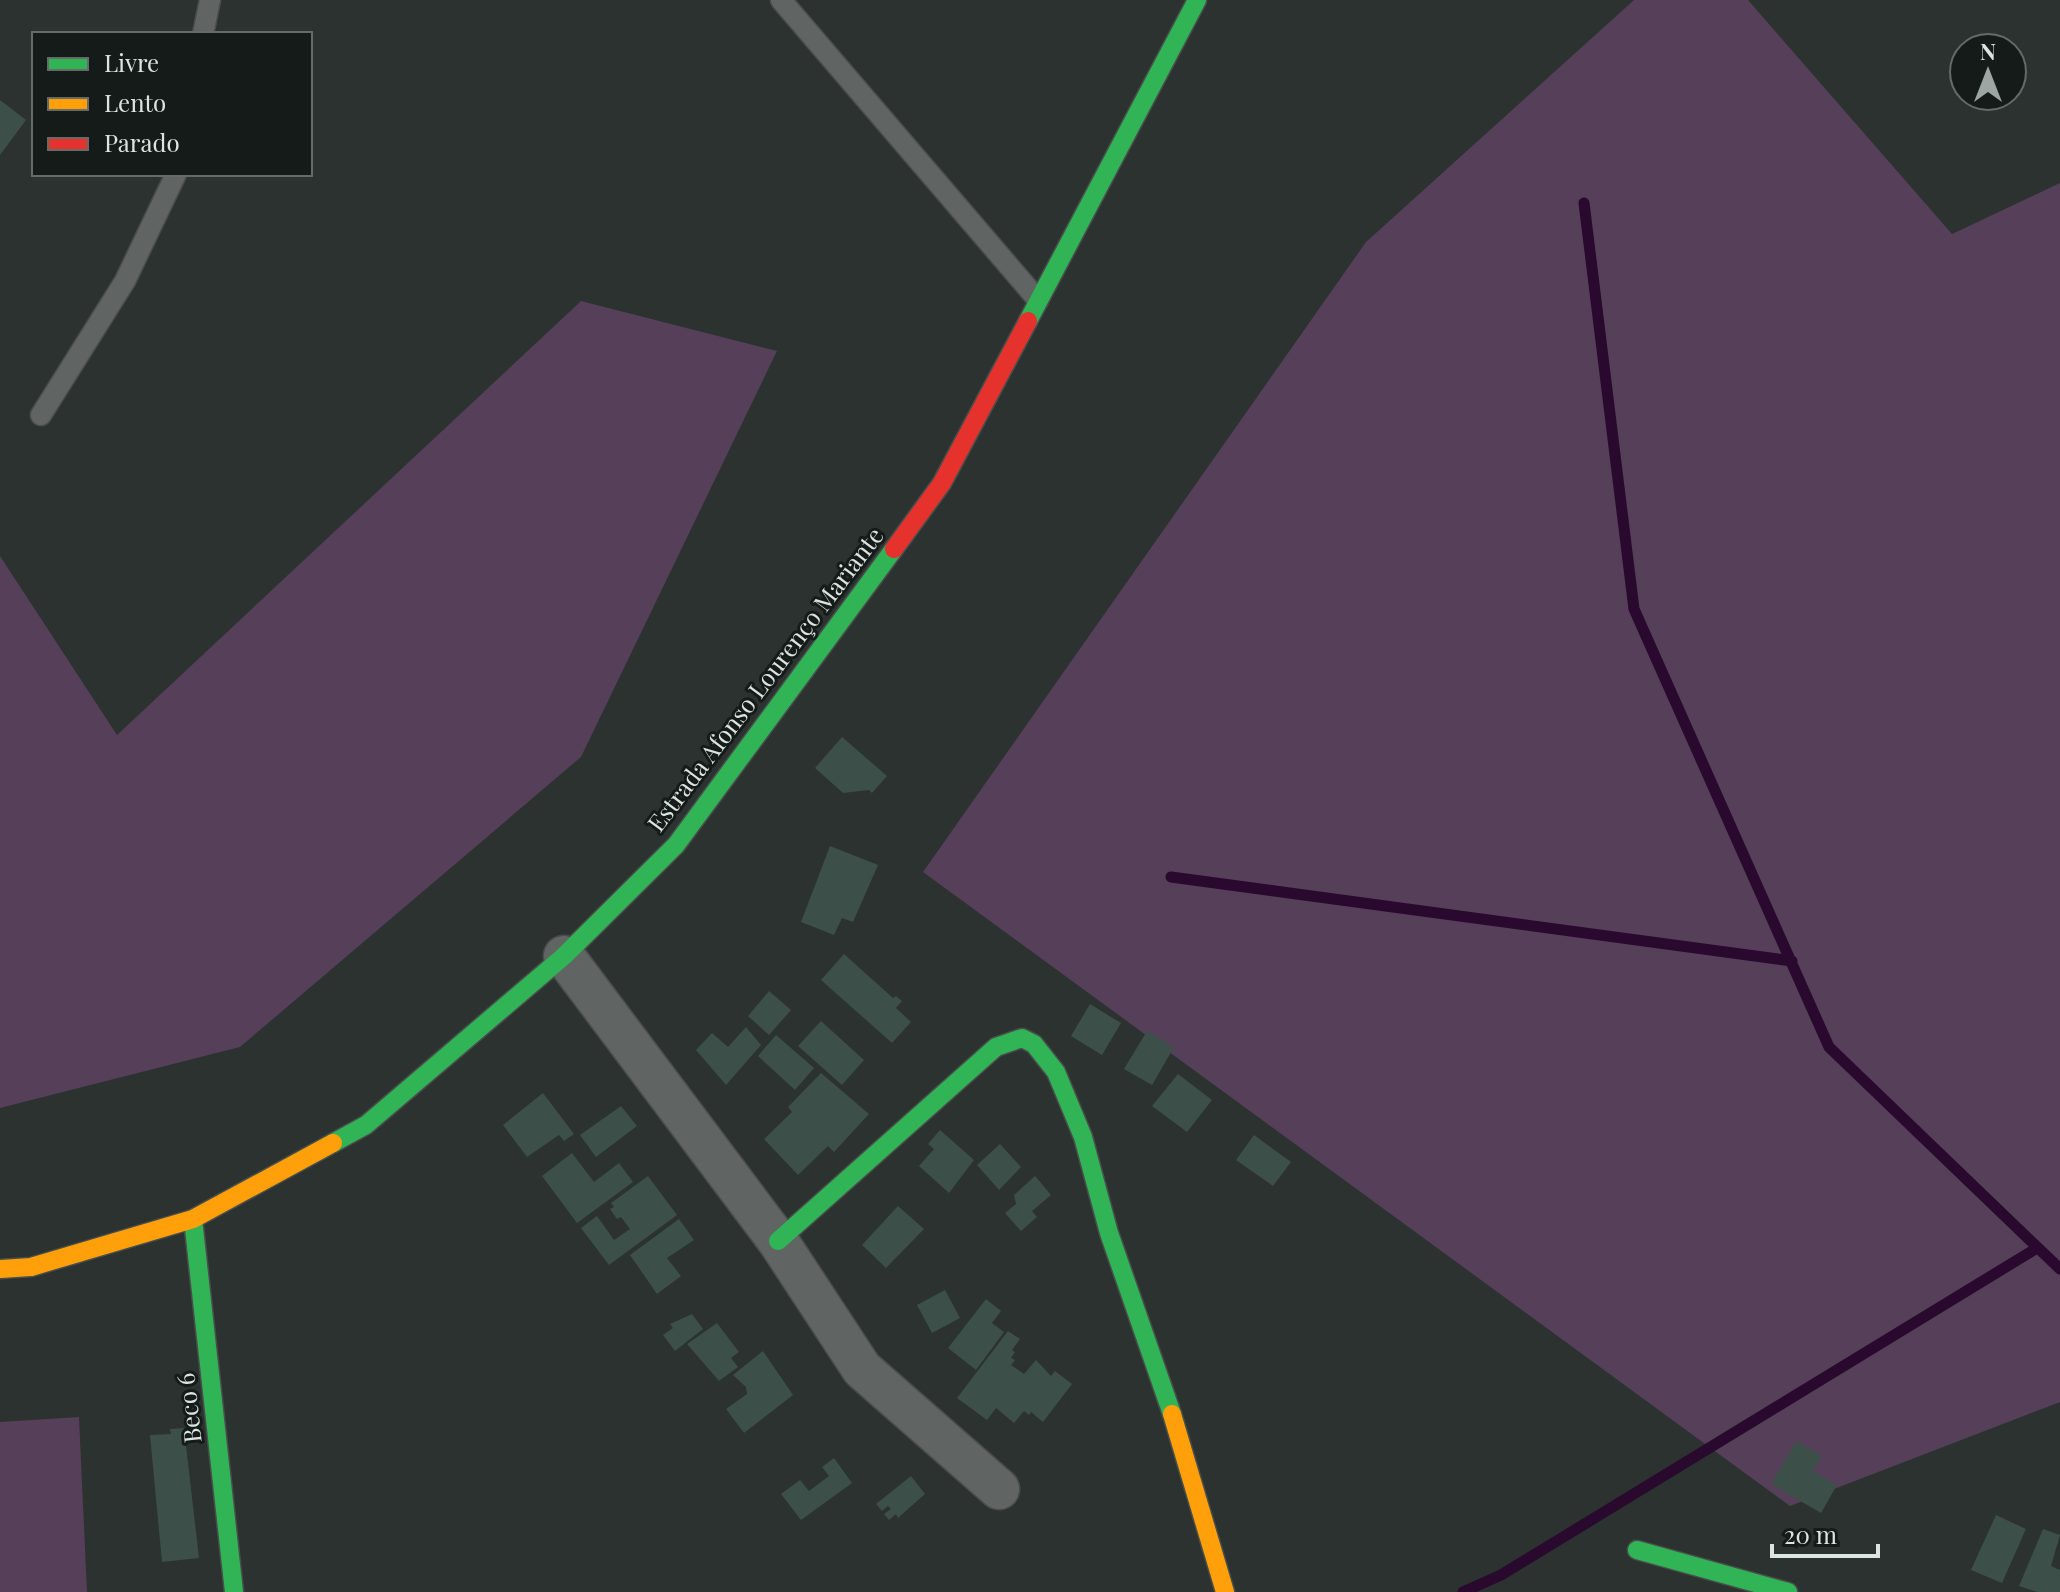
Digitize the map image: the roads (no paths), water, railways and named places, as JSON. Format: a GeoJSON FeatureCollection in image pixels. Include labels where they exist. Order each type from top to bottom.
{"type":"FeatureCollection","features":[{"type":"Feature","properties":{"kind":"main road","name":"Estrada Afonso Lourenço Mariante"},"geometry":{"type":"LineString","coordinates":[[0,1269],[31,1267],[193,1219],[366,1125],[564,956],[676,845],[942,483],[1197,0]]}},
{"type":"Feature","properties":{"kind":"main road"},"geometry":{"type":"LineString","coordinates":[[778,1241],[996,1047],[1022,1038],[1034,1044],[1056,1072],[1083,1137],[1109,1233],[1178,1432],[1225,1592]]}},
{"type":"Feature","properties":{"kind":"main road","name":"Beco 6"},"geometry":{"type":"LineString","coordinates":[[193,1219],[234,1592]]}},
{"type":"Feature","properties":{"kind":"main road"},"geometry":{"type":"LineString","coordinates":[[1637,1550],[1788,1592]]}},
{"type":"Feature","properties":{"kind":"street"},"geometry":{"type":"LineString","coordinates":[[564,956],[778,1241],[862,1369],[999,1489]]}},
{"type":"Feature","properties":{"kind":"lane"},"geometry":{"type":"LineString","coordinates":[[203,32],[210,0]]}},
{"type":"Feature","properties":{"kind":"lane"},"geometry":{"type":"LineString","coordinates":[[781,0],[1038,300]]}},
{"type":"Feature","properties":{"kind":"lane"},"geometry":{"type":"LineString","coordinates":[[41,415],[125,281],[175,176]]}},
{"type":"Feature","properties":{"kind":"waterway"},"geometry":{"type":"LineString","coordinates":[[1584,203],[1634,609],[1829,1047],[2060,1269]]}},
{"type":"Feature","properties":{"kind":"waterway"},"geometry":{"type":"LineString","coordinates":[[1171,877],[1792,961]]}},
{"type":"Feature","properties":{"kind":"waterway"},"geometry":{"type":"LineString","coordinates":[[1463,1592],[1501,1575],[2037,1248]]}}]}
